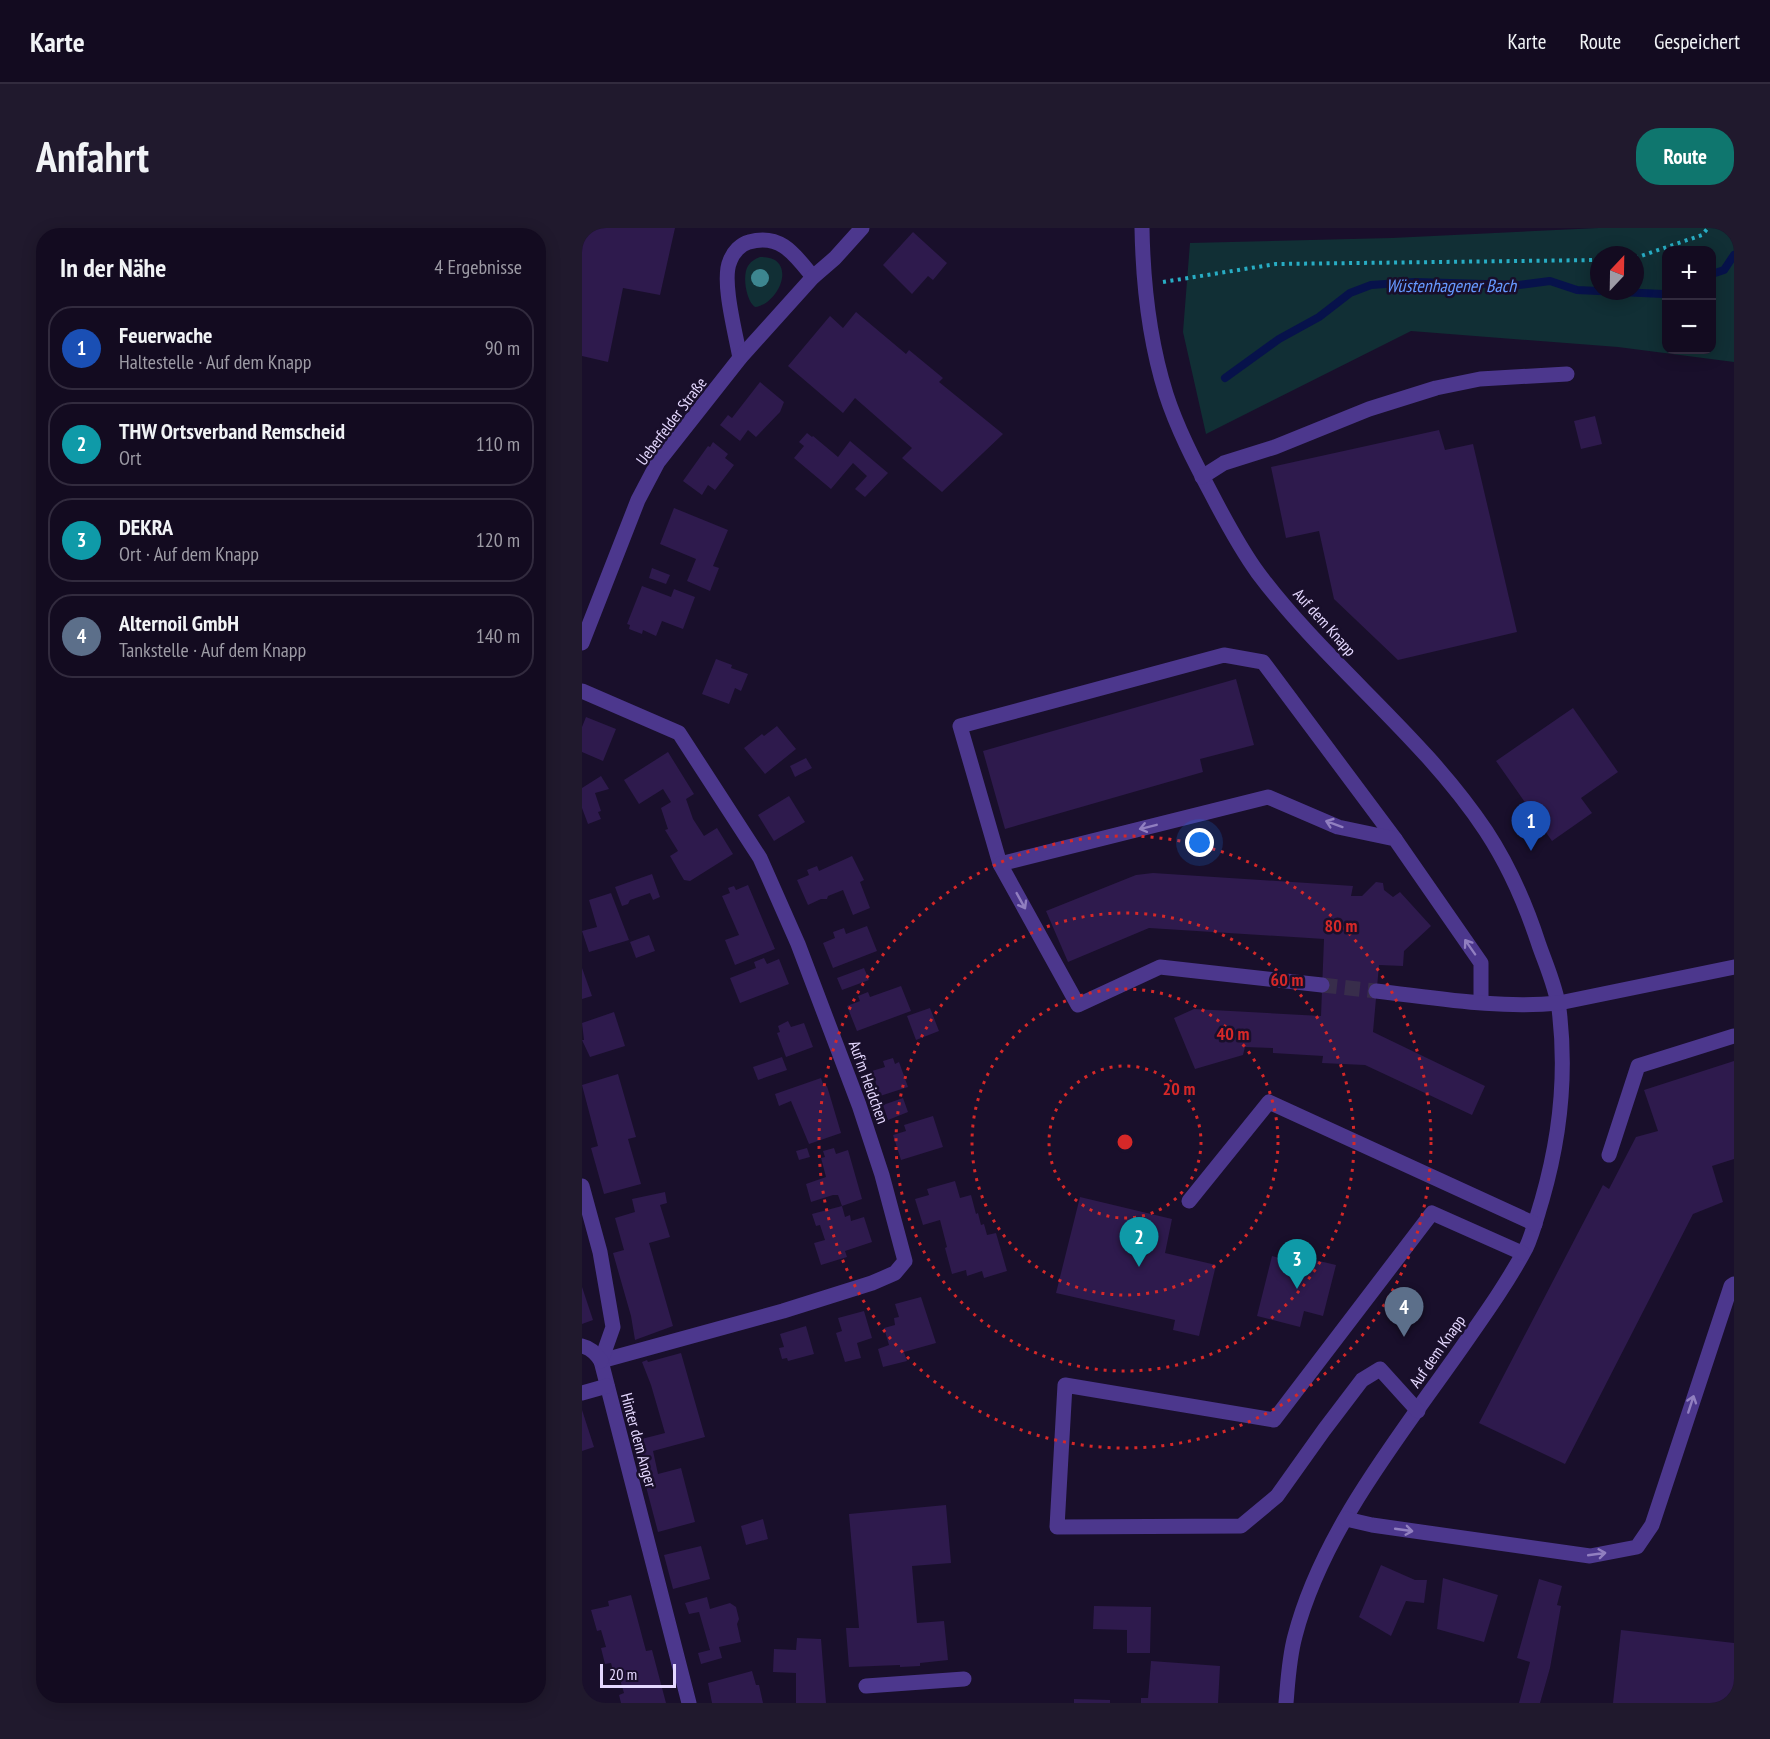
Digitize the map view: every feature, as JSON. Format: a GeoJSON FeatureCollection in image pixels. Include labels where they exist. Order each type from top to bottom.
{"type":"FeatureCollection","features":[{"type":"Feature","properties":{"kind":"street","name":"Ueberfelder Straße"},"geometry":{"type":"LineString","coordinates":[[582,643],[638,500],[658,462],[740,358],[862,228]]}},
{"type":"Feature","properties":{"kind":"street","name":"Auf dem Knapp"},"geometry":{"type":"LineString","coordinates":[[1142,228],[1143,285],[1153,345],[1166,395],[1188,450],[1202,477],[1257,572],[1308,631],[1421,750],[1486,831],[1510,871],[1529,912],[1558,1003],[1563,1058],[1560,1114],[1553,1161],[1535,1224],[1500,1293],[1369,1481],[1323,1563],[1303,1609],[1294,1639],[1288,1671],[1286,1703]]}},
{"type":"Feature","properties":{"kind":"street"},"geometry":{"type":"LineString","coordinates":[[740,358],[728,288],[729,261],[742,244],[762,238],[779,243],[795,254],[813,278]]}},
{"type":"Feature","properties":{"kind":"street"},"geometry":{"type":"LineString","coordinates":[[1202,477],[1224,463],[1275,447],[1369,409],[1436,388],[1480,379],[1568,374]]}},
{"type":"Feature","properties":{"kind":"street"},"geometry":{"type":"LineString","coordinates":[[1322,985],[1160,967],[1078,1005],[1000,864],[960,726],[1224,655],[1263,662],[1395,839],[1481,963],[1481,1002]]}},
{"type":"Feature","properties":{"kind":"street","name":"Auf'm Heidchen"},"geometry":{"type":"LineString","coordinates":[[582,691],[679,733],[760,858],[798,944],[860,1105],[882,1175],[905,1262],[895,1273],[872,1283],[783,1311],[601,1361]]}},
{"type":"Feature","properties":{"kind":"street"},"geometry":{"type":"LineString","coordinates":[[1000,864],[1268,796],[1338,826],[1395,839]]}},
{"type":"Feature","properties":{"kind":"street"},"geometry":{"type":"LineString","coordinates":[[1376,991],[1508,1006],[1558,1003],[1734,967]]}},
{"type":"Feature","properties":{"kind":"street"},"geometry":{"type":"LineString","coordinates":[[1609,1155],[1638,1066],[1734,1036]]}},
{"type":"Feature","properties":{"kind":"street"},"geometry":{"type":"LineString","coordinates":[[1189,1201],[1269,1102],[1535,1224]]}},
{"type":"Feature","properties":{"kind":"street"},"geometry":{"type":"LineString","coordinates":[[582,1186],[600,1252],[613,1327],[601,1361]]}},
{"type":"Feature","properties":{"kind":"street"},"geometry":{"type":"LineString","coordinates":[[1418,1411],[1380,1369],[1362,1380],[1277,1496],[1241,1526],[1057,1527],[1065,1385],[1274,1420],[1432,1213],[1522,1253]]}},
{"type":"Feature","properties":{"kind":"street"},"geometry":{"type":"LineString","coordinates":[[1346,1519],[1372,1525],[1590,1556],[1637,1547],[1652,1525],[1731,1286],[1734,1284]]}},
{"type":"Feature","properties":{"kind":"street"},"geometry":{"type":"LineString","coordinates":[[582,1346],[596,1353],[601,1361]]}},
{"type":"Feature","properties":{"kind":"street","name":"Hinter dem Anger"},"geometry":{"type":"LineString","coordinates":[[601,1361],[689,1703]]}},
{"type":"Feature","properties":{"kind":"street"},"geometry":{"type":"LineString","coordinates":[[582,1393],[607,1386]]}},
{"type":"Feature","properties":{"kind":"street"},"geometry":{"type":"LineString","coordinates":[[866,1686],[964,1679]]}},
{"type":"Feature","properties":{"kind":"path"},"geometry":{"type":"LineString","coordinates":[[1644,255],[1702,235],[1708,228]]}},
{"type":"Feature","properties":{"kind":"path"},"geometry":{"type":"LineString","coordinates":[[1143,285],[1276,264],[1590,260]]}},
{"type":"Feature","properties":{"kind":"green space"},"geometry":{"type":"Polygon","coordinates":[[[1599,228],[1734,228],[1734,362],[1672,354],[1716,354],[1716,246],[1662,246],[1662,353],[1618,347],[1411,331],[1206,434],[1183,332],[1190,243],[1392,238],[1599,228]]]}},
{"type":"Feature","properties":{"kind":"green space"},"geometry":{"type":"Polygon","coordinates":[[[760,257],[772,259],[779,264],[782,280],[772,298],[755,307],[747,294],[745,275],[749,264],[760,257]]]}},
{"type":"Feature","properties":{"kind":"building"},"geometry":{"type":"Polygon","coordinates":[[[582,228],[675,228],[660,295],[623,288],[608,362],[582,356],[582,228]]]}},
{"type":"Feature","properties":{"kind":"building"},"geometry":{"type":"Polygon","coordinates":[[[913,232],[947,263],[933,280],[928,276],[912,294],[883,265],[913,232]]]}},
{"type":"Feature","properties":{"kind":"building"},"geometry":{"type":"Polygon","coordinates":[[[856,312],[906,354],[909,350],[943,378],[939,382],[1003,434],[942,492],[902,458],[912,448],[855,398],[843,413],[788,366],[830,316],[843,328],[856,312]]]}},
{"type":"Feature","properties":{"kind":"building"},"geometry":{"type":"Polygon","coordinates":[[[760,382],[784,402],[780,412],[756,437],[748,430],[740,441],[720,425],[728,415],[732,418],[760,382]]]}},
{"type":"Feature","properties":{"kind":"building"},"geometry":{"type":"Polygon","coordinates":[[[1595,416],[1602,444],[1581,449],[1574,421],[1595,416]]]}},
{"type":"Feature","properties":{"kind":"building"},"geometry":{"type":"Polygon","coordinates":[[[1439,430],[1445,450],[1473,444],[1517,632],[1398,660],[1334,599],[1319,531],[1286,538],[1271,467],[1439,430]]]}},
{"type":"Feature","properties":{"kind":"building"},"geometry":{"type":"Polygon","coordinates":[[[807,433],[838,457],[850,441],[888,473],[865,497],[855,489],[867,476],[853,463],[831,489],[794,458],[804,446],[799,442],[807,433]]]}},
{"type":"Feature","properties":{"kind":"building"},"geometry":{"type":"Polygon","coordinates":[[[713,442],[728,454],[725,458],[734,465],[715,490],[708,485],[702,495],[683,481],[713,442]]]}},
{"type":"Feature","properties":{"kind":"building"},"geometry":{"type":"Polygon","coordinates":[[[674,508],[728,530],[713,566],[719,568],[710,591],[687,581],[696,559],[660,544],[674,508]]]}},
{"type":"Feature","properties":{"kind":"building"},"geometry":{"type":"Polygon","coordinates":[[[652,568],[670,575],[666,584],[649,578],[652,568]]]}},
{"type":"Feature","properties":{"kind":"building"},"geometry":{"type":"Polygon","coordinates":[[[642,586],[671,597],[674,589],[695,597],[683,629],[662,621],[656,636],[643,630],[642,634],[629,629],[630,625],[627,624],[642,586]]]}},
{"type":"Feature","properties":{"kind":"building"},"geometry":{"type":"Polygon","coordinates":[[[716,659],[748,674],[741,691],[735,688],[729,704],[702,694],[716,659]]]}},
{"type":"Feature","properties":{"kind":"building"},"geometry":{"type":"Polygon","coordinates":[[[1236,679],[1254,745],[1200,759],[1203,772],[1005,829],[983,751],[1236,679]]]}},
{"type":"Feature","properties":{"kind":"building"},"geometry":{"type":"Polygon","coordinates":[[[1573,708],[1618,772],[1581,798],[1592,813],[1552,841],[1496,761],[1573,708]]]}},
{"type":"Feature","properties":{"kind":"building"},"geometry":{"type":"Polygon","coordinates":[[[586,717],[616,729],[603,761],[582,752],[582,727],[586,717]]]}},
{"type":"Feature","properties":{"kind":"building"},"geometry":{"type":"Polygon","coordinates":[[[777,726],[796,749],[765,774],[744,748],[777,726]]]}},
{"type":"Feature","properties":{"kind":"building"},"geometry":{"type":"Polygon","coordinates":[[[668,752],[694,794],[686,799],[693,819],[704,836],[717,828],[733,854],[690,881],[684,880],[670,856],[678,851],[665,830],[668,829],[661,808],[671,802],[663,789],[639,804],[624,780],[668,752]]]}},
{"type":"Feature","properties":{"kind":"building"},"geometry":{"type":"Polygon","coordinates":[[[806,758],[812,768],[795,777],[790,766],[806,758]]]}},
{"type":"Feature","properties":{"kind":"building"},"geometry":{"type":"Polygon","coordinates":[[[601,776],[609,789],[595,793],[601,819],[588,824],[582,808],[582,788],[601,776]]]}},
{"type":"Feature","properties":{"kind":"building"},"geometry":{"type":"Polygon","coordinates":[[[789,796],[805,822],[774,841],[758,815],[789,796]]]}},
{"type":"Feature","properties":{"kind":"building"},"geometry":{"type":"Polygon","coordinates":[[[852,856],[864,880],[860,882],[870,908],[853,915],[843,890],[828,896],[827,899],[821,899],[808,905],[797,880],[809,875],[807,870],[817,866],[819,871],[852,856]]]}},
{"type":"Feature","properties":{"kind":"building"},"geometry":{"type":"Polygon","coordinates":[[[1153,873],[1353,886],[1351,896],[1362,896],[1376,882],[1383,883],[1384,890],[1393,897],[1400,892],[1431,926],[1404,951],[1403,966],[1379,965],[1373,1032],[1485,1086],[1472,1115],[1365,1065],[1322,1063],[1323,1056],[1273,1053],[1273,1048],[1245,1047],[1243,1055],[1195,1069],[1174,1018],[1194,1009],[1321,1016],[1324,939],[1149,928],[1068,962],[1046,911],[1136,875],[1153,873]]]}},
{"type":"Feature","properties":{"kind":"building"},"geometry":{"type":"Polygon","coordinates":[[[652,874],[660,897],[653,900],[650,893],[630,900],[628,904],[622,906],[615,887],[652,874]]]}},
{"type":"Feature","properties":{"kind":"building"},"geometry":{"type":"Polygon","coordinates":[[[748,885],[775,949],[735,965],[725,940],[739,935],[722,896],[730,893],[728,888],[734,886],[736,890],[748,885]]]}},
{"type":"Feature","properties":{"kind":"building"},"geometry":{"type":"Polygon","coordinates":[[[611,893],[629,940],[589,952],[582,931],[597,927],[589,900],[611,893]]]}},
{"type":"Feature","properties":{"kind":"building"},"geometry":{"type":"Polygon","coordinates":[[[867,926],[877,951],[833,968],[823,943],[835,938],[833,932],[844,928],[846,934],[867,926]]]}},
{"type":"Feature","properties":{"kind":"building"},"geometry":{"type":"Polygon","coordinates":[[[649,935],[655,951],[636,958],[630,942],[649,935]]]}},
{"type":"Feature","properties":{"kind":"building"},"geometry":{"type":"Polygon","coordinates":[[[764,958],[767,964],[779,959],[789,984],[740,1003],[730,978],[756,968],[754,962],[764,958]]]}},
{"type":"Feature","properties":{"kind":"building"},"geometry":{"type":"Polygon","coordinates":[[[582,968],[592,996],[582,999],[582,968]]]}},
{"type":"Feature","properties":{"kind":"building"},"geometry":{"type":"Polygon","coordinates":[[[864,968],[869,980],[842,990],[837,978],[864,968]]]}},
{"type":"Feature","properties":{"kind":"building"},"geometry":{"type":"Polygon","coordinates":[[[901,986],[911,1011],[857,1031],[847,1006],[860,1001],[858,996],[868,992],[870,997],[901,986]]]}},
{"type":"Feature","properties":{"kind":"building"},"geometry":{"type":"Polygon","coordinates":[[[930,1008],[939,1031],[916,1040],[907,1016],[930,1008]]]}},
{"type":"Feature","properties":{"kind":"building"},"geometry":{"type":"Polygon","coordinates":[[[614,1012],[625,1046],[590,1057],[582,1040],[584,1040],[582,1023],[614,1012]]]}},
{"type":"Feature","properties":{"kind":"building"},"geometry":{"type":"Polygon","coordinates":[[[788,1021],[791,1027],[804,1023],[813,1047],[786,1057],[777,1033],[780,1032],[778,1026],[788,1021]]]}},
{"type":"Feature","properties":{"kind":"building"},"geometry":{"type":"Polygon","coordinates":[[[782,1057],[787,1070],[758,1080],[753,1067],[782,1057]]]}},
{"type":"Feature","properties":{"kind":"building"},"geometry":{"type":"Polygon","coordinates":[[[893,1058],[895,1064],[899,1062],[908,1087],[880,1096],[872,1071],[885,1067],[883,1061],[893,1058]]]}},
{"type":"Feature","properties":{"kind":"building"},"geometry":{"type":"Polygon","coordinates":[[[1734,1061],[1734,1159],[1712,1166],[1723,1202],[1693,1214],[1565,1464],[1479,1423],[1603,1185],[1609,1189],[1636,1137],[1658,1131],[1644,1090],[1734,1061]]]}},
{"type":"Feature","properties":{"kind":"building"},"geometry":{"type":"Polygon","coordinates":[[[618,1074],[636,1137],[628,1139],[641,1184],[604,1194],[591,1148],[598,1146],[582,1085],[618,1074]]]}},
{"type":"Feature","properties":{"kind":"building"},"geometry":{"type":"Polygon","coordinates":[[[821,1078],[824,1087],[827,1086],[841,1133],[809,1144],[791,1101],[779,1106],[775,1094],[821,1078]]]}},
{"type":"Feature","properties":{"kind":"building"},"geometry":{"type":"Polygon","coordinates":[[[903,1098],[908,1112],[888,1120],[883,1105],[903,1098]]]}},
{"type":"Feature","properties":{"kind":"building"},"geometry":{"type":"Polygon","coordinates":[[[933,1116],[943,1147],[901,1160],[893,1135],[906,1131],[904,1125],[933,1116]]]}},
{"type":"Feature","properties":{"kind":"building"},"geometry":{"type":"Polygon","coordinates":[[[807,1148],[810,1157],[799,1160],[796,1151],[807,1148]]]}},
{"type":"Feature","properties":{"kind":"building"},"geometry":{"type":"Polygon","coordinates":[[[834,1148],[836,1154],[848,1150],[862,1199],[842,1206],[838,1195],[811,1202],[806,1184],[826,1177],[821,1158],[825,1157],[823,1151],[834,1148]]]}},
{"type":"Feature","properties":{"kind":"building"},"geometry":{"type":"Polygon","coordinates":[[[955,1181],[960,1198],[971,1195],[976,1214],[978,1213],[981,1225],[984,1224],[987,1235],[996,1233],[1007,1271],[984,1278],[982,1271],[967,1276],[966,1270],[952,1274],[940,1220],[923,1225],[915,1199],[929,1195],[927,1189],[955,1181]]]}},
{"type":"Feature","properties":{"kind":"building"},"geometry":{"type":"Polygon","coordinates":[[[665,1192],[667,1203],[660,1205],[670,1237],[649,1243],[673,1326],[635,1340],[631,1316],[613,1253],[624,1250],[615,1218],[635,1212],[632,1199],[665,1192]]]}},
{"type":"Feature","properties":{"kind":"building"},"geometry":{"type":"Polygon","coordinates":[[[1080,1197],[1172,1219],[1165,1253],[1216,1265],[1199,1336],[1173,1330],[1175,1320],[1056,1293],[1080,1197]]]}},
{"type":"Feature","properties":{"kind":"building"},"geometry":{"type":"Polygon","coordinates":[[[842,1206],[845,1217],[850,1215],[851,1221],[864,1217],[872,1242],[845,1251],[847,1257],[821,1265],[814,1243],[825,1240],[820,1225],[816,1226],[812,1214],[842,1206]]]}},
{"type":"Feature","properties":{"kind":"building"},"geometry":{"type":"Polygon","coordinates":[[[1272,1256],[1314,1267],[1315,1260],[1336,1265],[1323,1316],[1304,1311],[1300,1327],[1257,1316],[1272,1256]]]}},
{"type":"Feature","properties":{"kind":"building"},"geometry":{"type":"Polygon","coordinates":[[[582,1287],[593,1320],[582,1324],[582,1287]]]}},
{"type":"Feature","properties":{"kind":"building"},"geometry":{"type":"Polygon","coordinates":[[[921,1297],[936,1343],[904,1352],[907,1361],[883,1367],[878,1349],[889,1345],[884,1328],[895,1325],[894,1318],[899,1317],[895,1304],[921,1297]]]}},
{"type":"Feature","properties":{"kind":"building"},"geometry":{"type":"Polygon","coordinates":[[[864,1311],[872,1338],[857,1343],[861,1358],[845,1362],[836,1333],[842,1331],[838,1318],[864,1311]]]}},
{"type":"Feature","properties":{"kind":"building"},"geometry":{"type":"Polygon","coordinates":[[[806,1326],[814,1354],[788,1361],[787,1358],[782,1359],[779,1348],[784,1347],[780,1334],[806,1326]]]}},
{"type":"Feature","properties":{"kind":"building"},"geometry":{"type":"Polygon","coordinates":[[[681,1353],[705,1437],[653,1451],[658,1474],[681,1468],[695,1522],[658,1532],[634,1441],[665,1433],[642,1362],[681,1353]]]}},
{"type":"Feature","properties":{"kind":"building"},"geometry":{"type":"Polygon","coordinates":[[[582,1410],[594,1447],[582,1451],[582,1410]]]}},
{"type":"Feature","properties":{"kind":"building"},"geometry":{"type":"Polygon","coordinates":[[[946,1505],[951,1563],[912,1566],[917,1623],[944,1621],[948,1660],[920,1663],[920,1666],[849,1667],[846,1628],[859,1628],[849,1514],[946,1505]]]}},
{"type":"Feature","properties":{"kind":"building"},"geometry":{"type":"Polygon","coordinates":[[[763,1519],[768,1539],[746,1545],[741,1526],[763,1519]]]}},
{"type":"Feature","properties":{"kind":"building"},"geometry":{"type":"Polygon","coordinates":[[[701,1546],[710,1579],[673,1589],[664,1555],[701,1546]]]}},
{"type":"Feature","properties":{"kind":"building"},"geometry":{"type":"Polygon","coordinates":[[[1381,1565],[1415,1580],[1427,1580],[1424,1603],[1406,1601],[1391,1636],[1359,1617],[1381,1565]]]}},
{"type":"Feature","properties":{"kind":"building"},"geometry":{"type":"Polygon","coordinates":[[[1443,1578],[1498,1595],[1484,1642],[1437,1629],[1443,1578]]]}},
{"type":"Feature","properties":{"kind":"building"},"geometry":{"type":"Polygon","coordinates":[[[1539,1579],[1562,1586],[1557,1605],[1561,1606],[1550,1668],[1540,1703],[1519,1703],[1530,1662],[1517,1658],[1539,1579]]]}},
{"type":"Feature","properties":{"kind":"building"},"geometry":{"type":"Polygon","coordinates":[[[631,1595],[646,1651],[652,1650],[666,1703],[621,1703],[619,1695],[624,1693],[619,1676],[615,1678],[611,1663],[605,1664],[601,1648],[606,1647],[601,1630],[597,1631],[591,1610],[609,1606],[608,1601],[631,1595]]]}},
{"type":"Feature","properties":{"kind":"building"},"geometry":{"type":"Polygon","coordinates":[[[707,1597],[710,1609],[730,1603],[736,1607],[741,1642],[719,1647],[722,1658],[701,1664],[698,1653],[710,1650],[699,1612],[689,1614],[685,1603],[707,1597]]]}},
{"type":"Feature","properties":{"kind":"building"},"geometry":{"type":"Polygon","coordinates":[[[1094,1606],[1151,1607],[1150,1653],[1127,1653],[1127,1630],[1093,1629],[1094,1606]]]}},
{"type":"Feature","properties":{"kind":"building"},"geometry":{"type":"Polygon","coordinates":[[[1621,1630],[1734,1643],[1734,1703],[1613,1703],[1621,1630]]]}},
{"type":"Feature","properties":{"kind":"building"},"geometry":{"type":"Polygon","coordinates":[[[797,1638],[821,1639],[826,1703],[796,1703],[796,1673],[773,1672],[774,1649],[796,1650],[797,1638]]]}},
{"type":"Feature","properties":{"kind":"building"},"geometry":{"type":"Polygon","coordinates":[[[1151,1661],[1220,1666],[1218,1703],[1141,1703],[1141,1698],[1148,1698],[1151,1661]]]}},
{"type":"Feature","properties":{"kind":"building"},"geometry":{"type":"Polygon","coordinates":[[[752,1671],[756,1685],[759,1685],[763,1703],[712,1703],[708,1683],[752,1671]]]}},
{"type":"Feature","properties":{"kind":"building"},"geometry":{"type":"Polygon","coordinates":[[[1074,1699],[1110,1700],[1110,1703],[1074,1703],[1074,1699]]]}},
{"type":"Feature","properties":{"kind":"waterway","name":"Wüstenhagener Bach"},"geometry":{"type":"LineString","coordinates":[[1716,273],[1724,270],[1734,255]]}},
{"type":"Feature","properties":{"kind":"waterway","name":"Wüstenhagener Bach"},"geometry":{"type":"LineString","coordinates":[[1225,378],[1279,339],[1319,317],[1350,293],[1371,285],[1415,282],[1519,285],[1550,281],[1577,290],[1662,294]]}},
{"type":"Feature","properties":{"kind":"tunnel"},"geometry":{"type":"LineString","coordinates":[[1322,985],[1376,991]]}},
{"type":"Feature","properties":{"kind":"place","name":"Feuerwache"},"geometry":{"type":"Point","coordinates":[1531,851]}},
{"type":"Feature","properties":{"kind":"place","name":"THW Ortsverband Remscheid"},"geometry":{"type":"Point","coordinates":[1139,1267]}},
{"type":"Feature","properties":{"kind":"place","name":"DEKRA"},"geometry":{"type":"Point","coordinates":[1297,1289]}},
{"type":"Feature","properties":{"kind":"place","name":"Alternoil GmbH"},"geometry":{"type":"Point","coordinates":[1404,1337]}}]}
